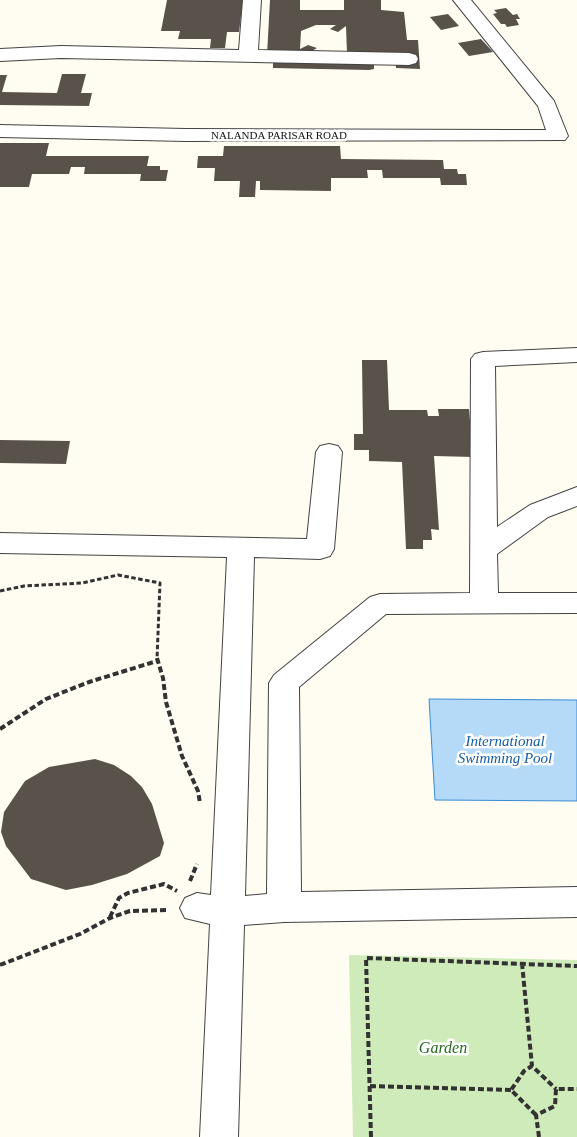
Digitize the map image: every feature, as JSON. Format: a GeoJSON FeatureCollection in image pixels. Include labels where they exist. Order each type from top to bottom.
{"type":"FeatureCollection","features":[{"type":"Feature","properties":{"kind":"street"},"geometry":{"type":"LineString","coordinates":[[248,56],[252,0]]}},
{"type":"Feature","properties":{"kind":"street","name":"NALANDA PARISAR ROAD"},"geometry":{"type":"LineString","coordinates":[[0,131],[186,135],[558,136],[547,105],[462,0]]}},
{"type":"Feature","properties":{"kind":"street"},"geometry":{"type":"LineString","coordinates":[[0,54],[61,52],[409,59]]}},
{"type":"Feature","properties":{"kind":"street"},"geometry":{"type":"LineString","coordinates":[[484,604],[482,359],[577,355]]}},
{"type":"Feature","properties":{"kind":"street"},"geometry":{"type":"LineString","coordinates":[[0,543],[320,548],[329,452]]}},
{"type":"Feature","properties":{"kind":"street"},"geometry":{"type":"LineString","coordinates":[[484,550],[539,511],[577,496]]}},
{"type":"Feature","properties":{"kind":"street"},"geometry":{"type":"LineString","coordinates":[[219,1137],[198,903],[241,547]]}},
{"type":"Feature","properties":{"kind":"street"},"geometry":{"type":"LineString","coordinates":[[284,907],[284,684],[380,604],[577,603]]}},
{"type":"Feature","properties":{"kind":"street"},"geometry":{"type":"LineString","coordinates":[[198,903],[284,907],[577,902]]}},
{"type":"Feature","properties":{"kind":"path"},"geometry":{"type":"LineString","coordinates":[[0,591],[24,586],[82,583],[118,575],[160,583],[157,661],[163,678],[166,702],[182,756],[198,791],[200,812]]}},
{"type":"Feature","properties":{"kind":"path"},"geometry":{"type":"LineString","coordinates":[[0,729],[46,699],[90,682],[157,661]]}},
{"type":"Feature","properties":{"kind":"path"},"geometry":{"type":"LineString","coordinates":[[198,860],[198,903]]}},
{"type":"Feature","properties":{"kind":"path"},"geometry":{"type":"LineString","coordinates":[[110,918],[119,898],[128,893],[164,884],[176,889],[182,898],[198,903]]}},
{"type":"Feature","properties":{"kind":"path"},"geometry":{"type":"LineString","coordinates":[[0,965],[80,934],[110,918],[130,911],[198,903]]}},
{"type":"Feature","properties":{"kind":"path"},"geometry":{"type":"LineString","coordinates":[[371,1137],[366,958],[577,966]]}},
{"type":"Feature","properties":{"kind":"path"},"geometry":{"type":"LineString","coordinates":[[522,963],[532,1066],[556,1089],[577,1089]]}},
{"type":"Feature","properties":{"kind":"path"},"geometry":{"type":"LineString","coordinates":[[511,1090],[524,1071],[532,1066]]}},
{"type":"Feature","properties":{"kind":"path"},"geometry":{"type":"LineString","coordinates":[[370,1086],[511,1090],[536,1115],[539,1137]]}},
{"type":"Feature","properties":{"kind":"path"},"geometry":{"type":"LineString","coordinates":[[536,1115],[555,1106],[556,1089]]}},
{"type":"Feature","properties":{"kind":"green space","name":"Garden"},"geometry":{"type":"Polygon","coordinates":[[[349,955],[577,960],[577,1137],[353,1137],[349,955]]]}},
{"type":"Feature","properties":{"kind":"water","name":"International Swimming Pool"},"geometry":{"type":"Polygon","coordinates":[[[429,699],[577,700],[577,801],[435,800],[429,699]]]}},
{"type":"Feature","properties":{"kind":"building"},"geometry":{"type":"Polygon","coordinates":[[[167,0],[243,0],[239,32],[227,32],[225,48],[210,48],[211,39],[178,39],[180,31],[161,31],[167,0]]]}},
{"type":"Feature","properties":{"kind":"building"},"geometry":{"type":"Polygon","coordinates":[[[270,0],[300,0],[300,10],[344,10],[344,0],[381,0],[381,10],[404,12],[407,40],[418,40],[420,69],[396,68],[395,57],[388,56],[388,52],[374,52],[374,69],[369,70],[273,68],[273,55],[267,55],[270,0]],[[316,25],[301,31],[300,49],[308,45],[317,48],[307,54],[347,54],[346,26],[338,32],[330,29],[336,25],[316,25]]]}},
{"type":"Feature","properties":{"kind":"building"},"geometry":{"type":"Polygon","coordinates":[[[506,8],[513,15],[517,14],[520,19],[516,19],[519,25],[507,27],[505,24],[501,24],[493,14],[497,13],[494,10],[506,8]]]}},
{"type":"Feature","properties":{"kind":"building"},"geometry":{"type":"Polygon","coordinates":[[[448,14],[459,26],[441,30],[430,17],[448,14]]]}},
{"type":"Feature","properties":{"kind":"building"},"geometry":{"type":"Polygon","coordinates":[[[481,39],[493,52],[469,56],[458,43],[481,39]]]}},
{"type":"Feature","properties":{"kind":"building"},"geometry":{"type":"Polygon","coordinates":[[[62,74],[86,74],[81,93],[92,93],[89,106],[0,105],[0,75],[7,75],[2,92],[57,93],[62,74]]]}},
{"type":"Feature","properties":{"kind":"building"},"geometry":{"type":"Polygon","coordinates":[[[0,143],[49,143],[46,156],[149,156],[147,166],[160,166],[160,170],[168,170],[166,181],[140,181],[141,174],[84,174],[85,167],[71,167],[69,174],[32,174],[29,187],[0,187],[0,143]]]}},
{"type":"Feature","properties":{"kind":"building"},"geometry":{"type":"Polygon","coordinates":[[[224,146],[340,146],[341,159],[443,160],[444,169],[457,169],[458,174],[466,174],[467,185],[441,185],[440,178],[383,178],[382,170],[367,170],[368,178],[331,178],[331,191],[260,190],[260,181],[256,181],[255,197],[239,197],[240,181],[214,181],[215,168],[197,168],[198,156],[223,156],[224,146]]]}},
{"type":"Feature","properties":{"kind":"building"},"geometry":{"type":"Polygon","coordinates":[[[362,360],[387,360],[389,410],[427,410],[428,416],[439,416],[438,409],[469,409],[473,457],[434,456],[439,530],[431,529],[432,540],[423,540],[423,549],[406,549],[402,462],[369,461],[369,450],[354,450],[354,434],[363,434],[362,360]]]}},
{"type":"Feature","properties":{"kind":"building"},"geometry":{"type":"Polygon","coordinates":[[[0,440],[70,441],[66,464],[0,463],[0,440]]]}},
{"type":"Feature","properties":{"kind":"building"},"geometry":{"type":"Polygon","coordinates":[[[95,759],[114,765],[131,776],[142,787],[152,804],[164,843],[160,856],[127,874],[92,885],[66,890],[31,879],[6,846],[1,832],[4,812],[25,781],[49,767],[95,759]]]}}]}
